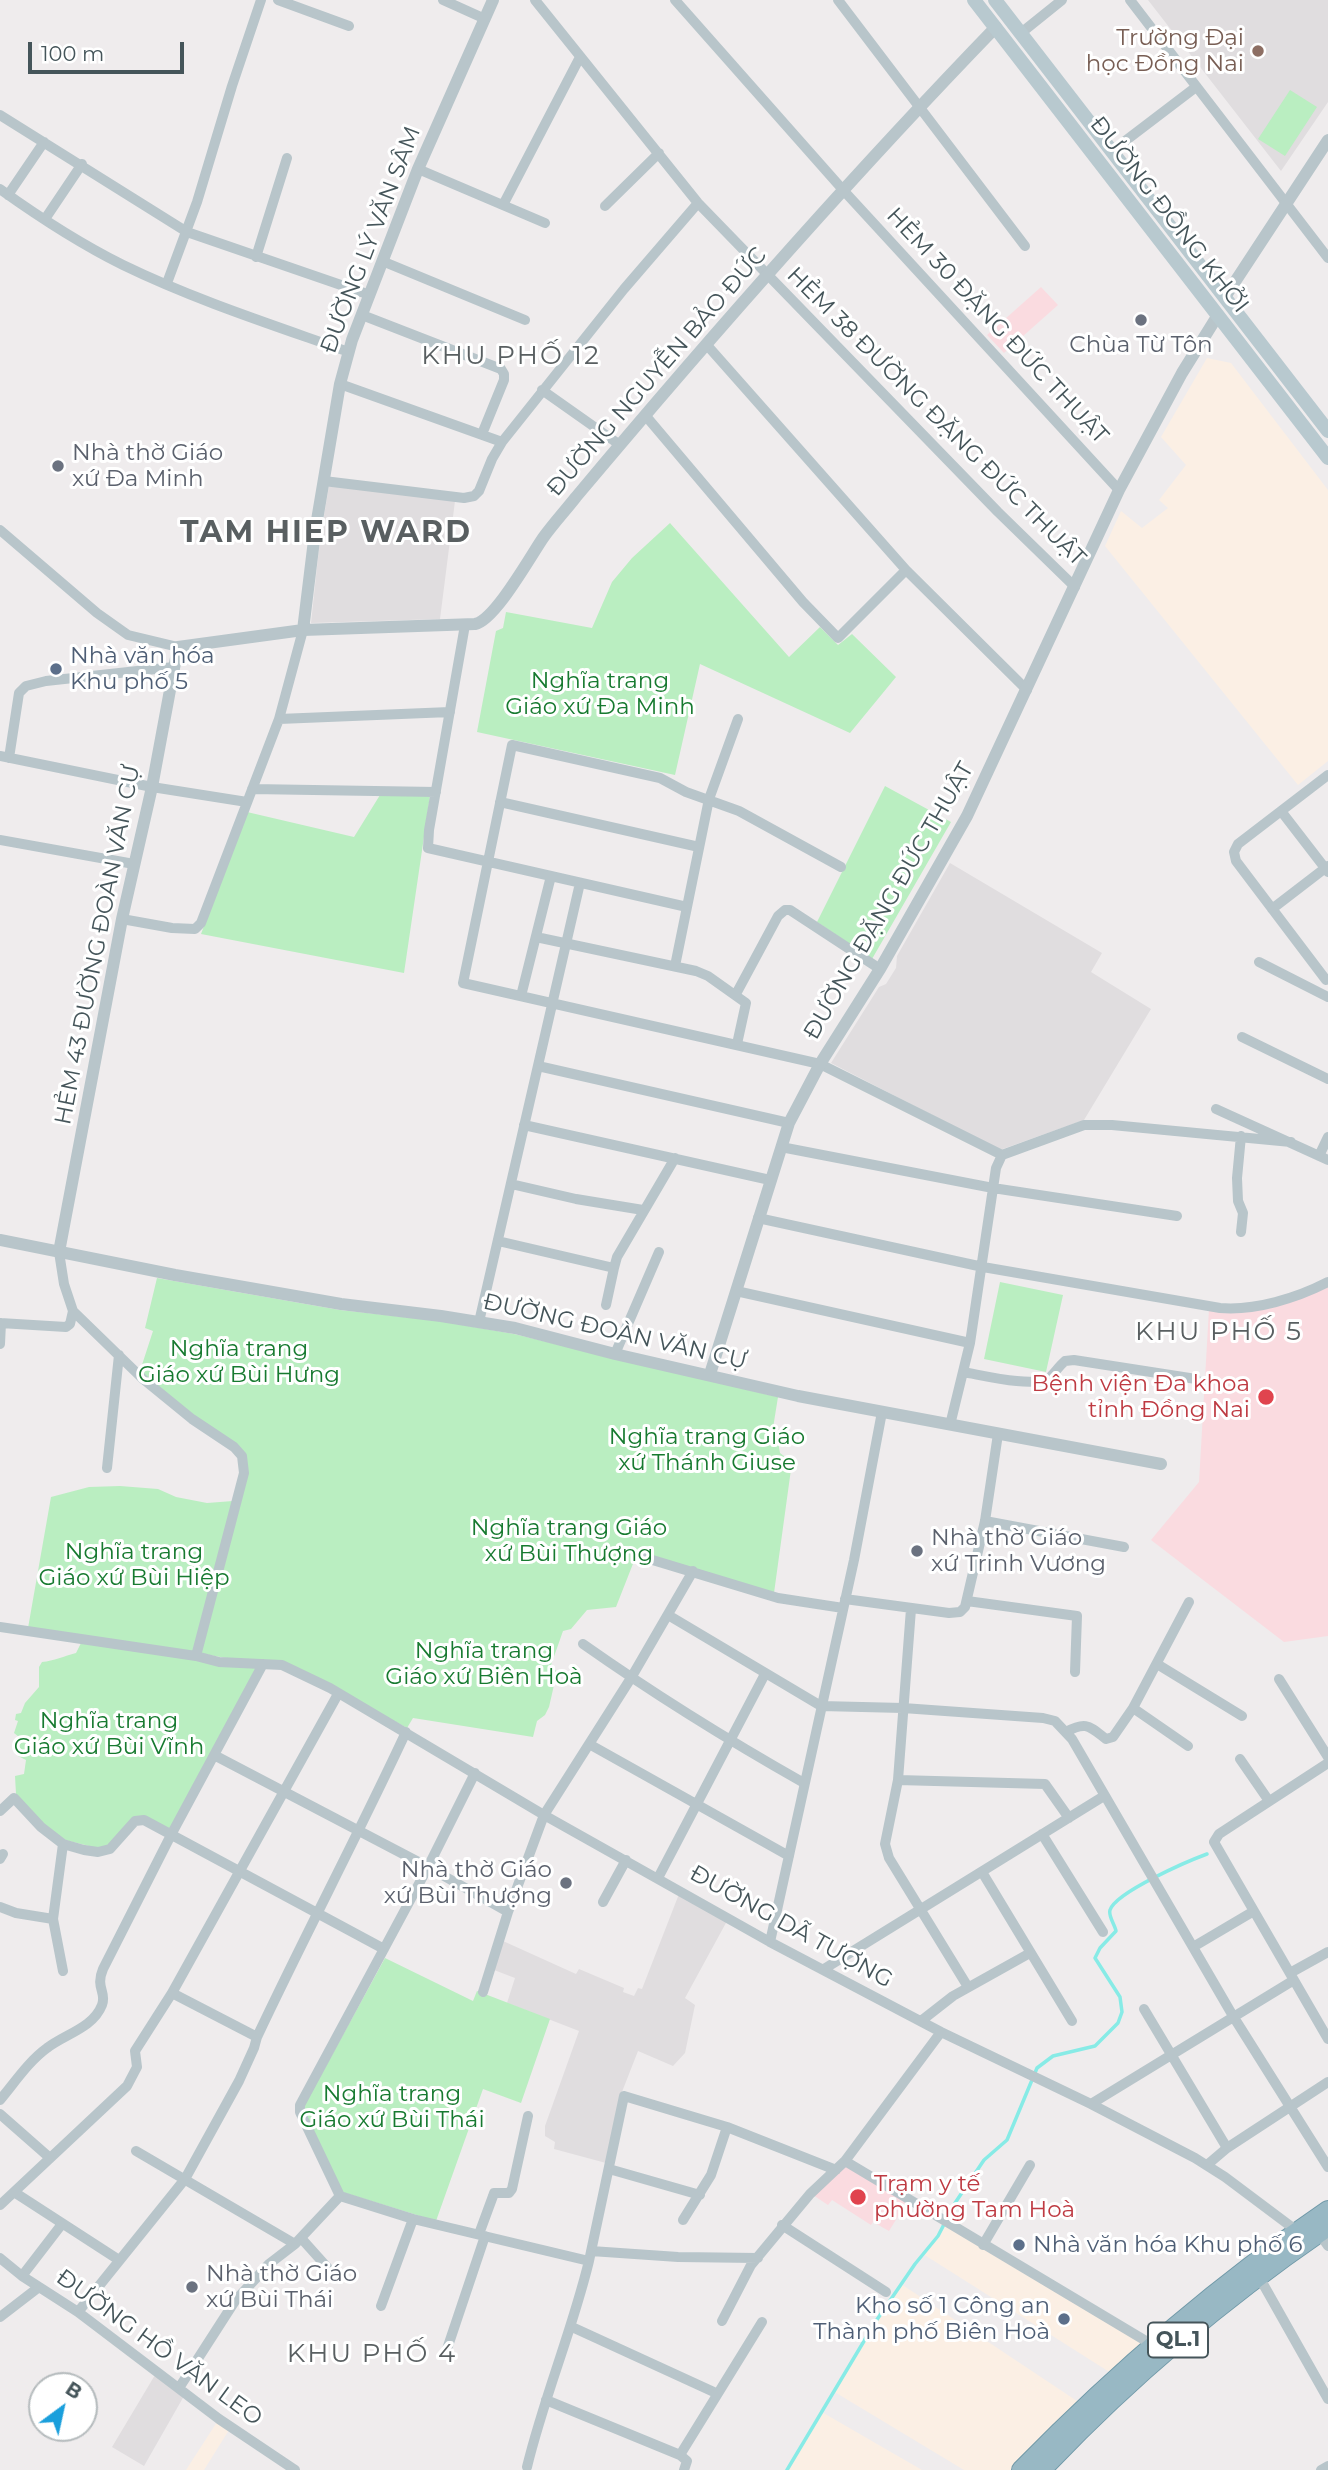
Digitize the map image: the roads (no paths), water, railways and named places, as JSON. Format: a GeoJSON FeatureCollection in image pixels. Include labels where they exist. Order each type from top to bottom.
{"type":"FeatureCollection","features":[{"type":"Feature","properties":{"kind":"highway"},"geometry":{"type":"LineString","coordinates":[[1021,2470],[1151,2344],[1216,2291],[1328,2210]]}},
{"type":"Feature","properties":{"kind":"highway","name":"QL.1"},"geometry":{"type":"LineString","coordinates":[[1042,2470],[1152,2361],[1258,2275],[1325,2235]]}},
{"type":"Feature","properties":{"kind":"main road","name":"ĐƯỜNG ĐỒNG KHỞI"},"geometry":{"type":"LineString","coordinates":[[974,0],[1328,458]]}},
{"type":"Feature","properties":{"kind":"main road","name":"ĐƯỜNG ĐỒNG KHỞI"},"geometry":{"type":"LineString","coordinates":[[995,0],[1328,431]]}},
{"type":"Feature","properties":{"kind":"main road"},"geometry":{"type":"LineString","coordinates":[[996,27],[1007,16]]}},
{"type":"Feature","properties":{"kind":"main road"},"geometry":{"type":"LineString","coordinates":[[1218,315],[1225,297]]}},
{"type":"Feature","properties":{"kind":"street"},"geometry":{"type":"LineString","coordinates":[[278,0],[349,26]]}},
{"type":"Feature","properties":{"kind":"street"},"geometry":{"type":"LineString","coordinates":[[443,0],[483,18]]}},
{"type":"Feature","properties":{"kind":"street","name":"ĐƯỜNG LÝ VĂN SÂM"},"geometry":{"type":"LineString","coordinates":[[303,630],[340,384],[349,352],[418,169],[493,0]]}},
{"type":"Feature","properties":{"kind":"street","name":"HẺM 38 ĐƯỜNG ĐẶNG ĐỨC THUẬT"},"geometry":{"type":"LineString","coordinates":[[535,0],[698,203],[998,512],[1075,587]]}},
{"type":"Feature","properties":{"kind":"street","name":"HẺM 30 ĐẶNG ĐỨC THUẬT"},"geometry":{"type":"LineString","coordinates":[[675,0],[844,191],[1119,490]]}},
{"type":"Feature","properties":{"kind":"street"},"geometry":{"type":"LineString","coordinates":[[838,0],[1025,246]]}},
{"type":"Feature","properties":{"kind":"street"},"geometry":{"type":"LineString","coordinates":[[1021,33],[1062,0]]}},
{"type":"Feature","properties":{"kind":"street"},"geometry":{"type":"LineString","coordinates":[[1130,0],[1328,258]]}},
{"type":"Feature","properties":{"kind":"street"},"geometry":{"type":"LineString","coordinates":[[167,283],[187,232],[257,2]]}},
{"type":"Feature","properties":{"kind":"street","name":"ĐƯỜNG NGUYỄN BẢO ĐỨC"},"geometry":{"type":"LineString","coordinates":[[178,647],[303,630],[480,624],[492,613],[544,537],[706,344],[919,107],[996,27]]}},
{"type":"Feature","properties":{"kind":"street"},"geometry":{"type":"LineString","coordinates":[[503,205],[580,57]]}},
{"type":"Feature","properties":{"kind":"street"},"geometry":{"type":"LineString","coordinates":[[1112,151],[1196,87]]}},
{"type":"Feature","properties":{"kind":"street"},"geometry":{"type":"LineString","coordinates":[[2,120],[82,164],[187,232],[370,295]]}},
{"type":"Feature","properties":{"kind":"street"},"geometry":{"type":"LineString","coordinates":[[1225,297],[1328,139]]}},
{"type":"Feature","properties":{"kind":"street"},"geometry":{"type":"LineString","coordinates":[[44,142],[4,192],[124,265],[231,310],[349,352]]}},
{"type":"Feature","properties":{"kind":"street"},"geometry":{"type":"LineString","coordinates":[[605,206],[659,153]]}},
{"type":"Feature","properties":{"kind":"street"},"geometry":{"type":"LineString","coordinates":[[256,257],[287,158]]}},
{"type":"Feature","properties":{"kind":"street"},"geometry":{"type":"LineString","coordinates":[[45,219],[82,164]]}},
{"type":"Feature","properties":{"kind":"street"},"geometry":{"type":"LineString","coordinates":[[418,169],[545,223]]}},
{"type":"Feature","properties":{"kind":"street"},"geometry":{"type":"LineString","coordinates":[[324,481],[464,498],[474,496],[479,491],[502,442],[624,289],[698,203]]}},
{"type":"Feature","properties":{"kind":"street"},"geometry":{"type":"LineString","coordinates":[[382,261],[525,320]]}},
{"type":"Feature","properties":{"kind":"street"},"geometry":{"type":"LineString","coordinates":[[362,315],[501,369],[504,380],[482,434]]}},
{"type":"Feature","properties":{"kind":"street","name":"ĐƯỜNG ĐẶNG ĐỨC THUẬT"},"geometry":{"type":"LineString","coordinates":[[710,1374],[789,1123],[820,1064],[880,969],[967,816],[1119,490],[1182,373],[1218,315]]}},
{"type":"Feature","properties":{"kind":"street"},"geometry":{"type":"LineString","coordinates":[[706,344],[906,570],[1027,690]]}},
{"type":"Feature","properties":{"kind":"street"},"geometry":{"type":"LineString","coordinates":[[340,384],[502,442]]}},
{"type":"Feature","properties":{"kind":"street"},"geometry":{"type":"LineString","coordinates":[[542,390],[620,445]]}},
{"type":"Feature","properties":{"kind":"street"},"geometry":{"type":"LineString","coordinates":[[645,415],[803,602],[838,638],[906,570]]}},
{"type":"Feature","properties":{"kind":"street"},"geometry":{"type":"LineString","coordinates":[[0,530],[97,613],[128,635],[178,647]]}},
{"type":"Feature","properties":{"kind":"street"},"geometry":{"type":"LineString","coordinates":[[465,625],[428,848],[687,907]]}},
{"type":"Feature","properties":{"kind":"street"},"geometry":{"type":"LineString","coordinates":[[122,919],[172,928],[195,929],[199,926],[279,719],[303,630]]}},
{"type":"Feature","properties":{"kind":"street","name":"HẺM 43 ĐƯỜNG ĐOÀN VĂN CỰ"},"geometry":{"type":"LineString","coordinates":[[59,1252],[122,919],[152,787],[178,647]]}},
{"type":"Feature","properties":{"kind":"street"},"geometry":{"type":"LineString","coordinates":[[174,667],[46,681],[26,687],[19,693],[4,757],[247,803]]}},
{"type":"Feature","properties":{"kind":"street"},"geometry":{"type":"LineString","coordinates":[[279,719],[450,712]]}},
{"type":"Feature","properties":{"kind":"street"},"geometry":{"type":"LineString","coordinates":[[675,966],[709,799],[738,719]]}},
{"type":"Feature","properties":{"kind":"street"},"geometry":{"type":"LineString","coordinates":[[841,867],[739,811],[686,792],[650,775],[512,745],[463,983],[820,1064],[1002,1155]]}},
{"type":"Feature","properties":{"kind":"street"},"geometry":{"type":"LineString","coordinates":[[1259,962],[1323,995],[1327,978],[1236,861],[1234,852],[1238,844],[1328,775]]}},
{"type":"Feature","properties":{"kind":"street"},"geometry":{"type":"LineString","coordinates":[[252,789],[436,792]]}},
{"type":"Feature","properties":{"kind":"street"},"geometry":{"type":"LineString","coordinates":[[500,802],[699,847]]}},
{"type":"Feature","properties":{"kind":"street"},"geometry":{"type":"LineString","coordinates":[[1272,909],[1327,869],[1281,811]]}},
{"type":"Feature","properties":{"kind":"street"},"geometry":{"type":"LineString","coordinates":[[0,840],[134,864]]}},
{"type":"Feature","properties":{"kind":"street"},"geometry":{"type":"LineString","coordinates":[[521,996],[551,876]]}},
{"type":"Feature","properties":{"kind":"street"},"geometry":{"type":"LineString","coordinates":[[479,1322],[580,883]]}},
{"type":"Feature","properties":{"kind":"street"},"geometry":{"type":"LineString","coordinates":[[736,994],[778,916],[785,910],[790,910],[880,969]]}},
{"type":"Feature","properties":{"kind":"street"},"geometry":{"type":"LineString","coordinates":[[536,937],[703,973],[746,1003],[737,1044]]}},
{"type":"Feature","properties":{"kind":"street"},"geometry":{"type":"LineString","coordinates":[[1242,1037],[1328,1079]]}},
{"type":"Feature","properties":{"kind":"street"},"geometry":{"type":"LineString","coordinates":[[538,1066],[789,1123]]}},
{"type":"Feature","properties":{"kind":"street"},"geometry":{"type":"LineString","coordinates":[[1216,1109],[1324,1158],[1328,1137]]}},
{"type":"Feature","properties":{"kind":"street"},"geometry":{"type":"LineString","coordinates":[[524,1125],[770,1181]]}},
{"type":"Feature","properties":{"kind":"street"},"geometry":{"type":"LineString","coordinates":[[950,1425],[970,1343],[996,1168],[1002,1155],[1084,1125],[1291,1142]]}},
{"type":"Feature","properties":{"kind":"street"},"geometry":{"type":"LineString","coordinates":[[1241,1136],[1237,1178],[1238,1201],[1243,1213],[1241,1232]]}},
{"type":"Feature","properties":{"kind":"street"},"geometry":{"type":"LineString","coordinates":[[781,1147],[993,1188],[1177,1216]]}},
{"type":"Feature","properties":{"kind":"street"},"geometry":{"type":"LineString","coordinates":[[606,1305],[617,1257],[675,1158]]}},
{"type":"Feature","properties":{"kind":"street"},"geometry":{"type":"LineString","coordinates":[[511,1184],[576,1199],[643,1210]]}},
{"type":"Feature","properties":{"kind":"street"},"geometry":{"type":"LineString","coordinates":[[758,1219],[983,1267],[1231,1309],[1296,1295],[1328,1282]]}},
{"type":"Feature","properties":{"kind":"street","name":"ĐƯỜNG ĐOÀN VĂN CỰ"},"geometry":{"type":"LineString","coordinates":[[0,1240],[328,1301],[515,1328],[799,1396],[1161,1464]]}},
{"type":"Feature","properties":{"kind":"street"},"geometry":{"type":"LineString","coordinates":[[498,1241],[614,1268]]}},
{"type":"Feature","properties":{"kind":"street"},"geometry":{"type":"LineString","coordinates":[[59,1252],[64,1284],[73,1311],[143,1379],[192,1419],[234,1447],[242,1456],[244,1473],[197,1656]]}},
{"type":"Feature","properties":{"kind":"street"},"geometry":{"type":"LineString","coordinates":[[615,1354],[659,1252]]}},
{"type":"Feature","properties":{"kind":"street"},"geometry":{"type":"LineString","coordinates":[[736,1291],[970,1343]]}},
{"type":"Feature","properties":{"kind":"street"},"geometry":{"type":"LineString","coordinates":[[0,1345],[1,1323],[66,1327],[73,1311]]}},
{"type":"Feature","properties":{"kind":"street"},"geometry":{"type":"LineString","coordinates":[[107,1468],[119,1355]]}},
{"type":"Feature","properties":{"kind":"street"},"geometry":{"type":"LineString","coordinates":[[963,1372],[1039,1381],[1049,1377],[1065,1361],[1074,1360],[1196,1379]]}},
{"type":"Feature","properties":{"kind":"street"},"geometry":{"type":"LineString","coordinates":[[771,1942],[844,1604],[882,1412]]}},
{"type":"Feature","properties":{"kind":"street"},"geometry":{"type":"LineString","coordinates":[[636,1555],[778,1598],[960,1612],[967,1601],[985,1521],[998,1434]]}},
{"type":"Feature","properties":{"kind":"street"},"geometry":{"type":"LineString","coordinates":[[985,1521],[1124,1547]]}},
{"type":"Feature","properties":{"kind":"street"},"geometry":{"type":"LineString","coordinates":[[484,1992],[508,1912],[544,1815],[631,1678],[693,1571]]}},
{"type":"Feature","properties":{"kind":"street"},"geometry":{"type":"LineString","coordinates":[[967,1601],[1077,1616],[1075,1671]]}},
{"type":"Feature","properties":{"kind":"street"},"geometry":{"type":"LineString","coordinates":[[1066,1732],[1079,1725],[1086,1725],[1110,1739],[1133,1708],[1189,1602]]}},
{"type":"Feature","properties":{"kind":"street"},"geometry":{"type":"LineString","coordinates":[[911,1609],[898,1780],[886,1836],[886,1851],[968,1987]]}},
{"type":"Feature","properties":{"kind":"street"},"geometry":{"type":"LineString","coordinates":[[668,1615],[821,1706],[903,1708],[1055,1721],[1066,1732],[1233,2016],[1328,2167]]}},
{"type":"Feature","properties":{"kind":"street","name":"ĐƯỜNG DÃ TƯỢNG"},"geometry":{"type":"LineString","coordinates":[[0,1627],[197,1656],[219,1662],[282,1665],[407,1732],[544,1815],[771,1942],[941,2032],[1091,2104],[1207,2165],[1297,2231]]}},
{"type":"Feature","properties":{"kind":"street"},"geometry":{"type":"LineString","coordinates":[[583,1644],[729,1740],[804,1783]]}},
{"type":"Feature","properties":{"kind":"street"},"geometry":{"type":"LineString","coordinates":[[0,2100],[36,2058],[47,2048],[86,2025],[100,2008],[103,2001],[98,1979],[171,1835],[263,1664]]}},
{"type":"Feature","properties":{"kind":"street"},"geometry":{"type":"LineString","coordinates":[[1157,1664],[1242,1716]]}},
{"type":"Feature","properties":{"kind":"street"},"geometry":{"type":"LineString","coordinates":[[658,1878],[765,1674]]}},
{"type":"Feature","properties":{"kind":"street"},"geometry":{"type":"LineString","coordinates":[[1279,1679],[1328,1757]]}},
{"type":"Feature","properties":{"kind":"street"},"geometry":{"type":"LineString","coordinates":[[0,2205],[127,2086],[137,2067],[135,2051],[172,1993],[338,1694]]}},
{"type":"Feature","properties":{"kind":"street"},"geometry":{"type":"LineString","coordinates":[[1133,1708],[1188,1746]]}},
{"type":"Feature","properties":{"kind":"street"},"geometry":{"type":"LineString","coordinates":[[78,2312],[185,2179],[239,2081],[316,1914],[360,1832],[407,1732]]}},
{"type":"Feature","properties":{"kind":"street"},"geometry":{"type":"LineString","coordinates":[[589,1744],[789,1856]]}},
{"type":"Feature","properties":{"kind":"street"},"geometry":{"type":"LineString","coordinates":[[214,1755],[508,1912]]}},
{"type":"Feature","properties":{"kind":"street"},"geometry":{"type":"LineString","coordinates":[[1240,1759],[1269,1801]]}},
{"type":"Feature","properties":{"kind":"street"},"geometry":{"type":"LineString","coordinates":[[1328,1763],[1219,1834],[1214,1840],[1328,2039]]}},
{"type":"Feature","properties":{"kind":"street"},"geometry":{"type":"LineString","coordinates":[[475,1773],[428,1867],[300,2105],[300,2112],[340,2196],[414,2219],[590,2256],[758,2258]]}},
{"type":"Feature","properties":{"kind":"street"},"geometry":{"type":"LineString","coordinates":[[898,1780],[1045,1784],[1069,1818]]}},
{"type":"Feature","properties":{"kind":"street"},"geometry":{"type":"LineString","coordinates":[[824,1969],[1104,1796]]}},
{"type":"Feature","properties":{"kind":"street"},"geometry":{"type":"LineString","coordinates":[[0,1811],[14,1798],[41,1827],[63,1844],[91,1851],[106,1851],[138,1820],[144,1820],[384,1949]]}},
{"type":"Feature","properties":{"kind":"street"},"geometry":{"type":"LineString","coordinates":[[1042,1834],[1103,1932]]}},
{"type":"Feature","properties":{"kind":"street"},"geometry":{"type":"LineString","coordinates":[[63,1844],[54,1919],[63,1971]]}},
{"type":"Feature","properties":{"kind":"street"},"geometry":{"type":"LineString","coordinates":[[603,1902],[626,1860]]}},
{"type":"Feature","properties":{"kind":"street"},"geometry":{"type":"LineString","coordinates":[[982,1872],[1072,2021]]}},
{"type":"Feature","properties":{"kind":"street"},"geometry":{"type":"LineString","coordinates":[[0,1907],[39,1918],[54,1919]]}},
{"type":"Feature","properties":{"kind":"street"},"geometry":{"type":"LineString","coordinates":[[1193,1947],[1254,1911]]}},
{"type":"Feature","properties":{"kind":"street"},"geometry":{"type":"LineString","coordinates":[[1091,2104],[1233,2016],[1328,1952]]}},
{"type":"Feature","properties":{"kind":"street"},"geometry":{"type":"LineString","coordinates":[[921,2021],[941,2003],[1030,1953]]}},
{"type":"Feature","properties":{"kind":"street"},"geometry":{"type":"LineString","coordinates":[[172,1993],[257,2037]]}},
{"type":"Feature","properties":{"kind":"street"},"geometry":{"type":"LineString","coordinates":[[1144,2009],[1227,2148]]}},
{"type":"Feature","properties":{"kind":"street"},"geometry":{"type":"LineString","coordinates":[[722,2321],[747,2270],[810,2193],[845,2161],[941,2032]]}},
{"type":"Feature","properties":{"kind":"street"},"geometry":{"type":"LineString","coordinates":[[1207,2165],[1227,2148],[1328,2082]]}},
{"type":"Feature","properties":{"kind":"street"},"geometry":{"type":"LineString","coordinates":[[527,2467],[546,2400],[572,2327],[624,2096],[727,2127],[836,2170]]}},
{"type":"Feature","properties":{"kind":"street"},"geometry":{"type":"LineString","coordinates":[[0,2114],[50,2158]]}},
{"type":"Feature","properties":{"kind":"street"},"geometry":{"type":"LineString","coordinates":[[444,2355],[494,2193],[509,2193],[512,2189],[528,2116]]}},
{"type":"Feature","properties":{"kind":"street"},"geometry":{"type":"LineString","coordinates":[[683,2220],[714,2167],[727,2127]]}},
{"type":"Feature","properties":{"kind":"street"},"geometry":{"type":"LineString","coordinates":[[136,2151],[298,2241],[335,2276]]}},
{"type":"Feature","properties":{"kind":"street"},"geometry":{"type":"LineString","coordinates":[[845,2161],[1151,2344]]}},
{"type":"Feature","properties":{"kind":"street"},"geometry":{"type":"LineString","coordinates":[[983,2245],[1030,2165]]}},
{"type":"Feature","properties":{"kind":"street"},"geometry":{"type":"LineString","coordinates":[[609,2169],[700,2194]]}},
{"type":"Feature","properties":{"kind":"street"},"geometry":{"type":"LineString","coordinates":[[14,2192],[119,2260]]}},
{"type":"Feature","properties":{"kind":"street"},"geometry":{"type":"LineString","coordinates":[[178,2388],[235,2301],[269,2264],[298,2241],[340,2196]]}},
{"type":"Feature","properties":{"kind":"street"},"geometry":{"type":"LineString","coordinates":[[381,2306],[414,2219]]}},
{"type":"Feature","properties":{"kind":"street"},"geometry":{"type":"LineString","coordinates":[[22,2276],[62,2224]]}},
{"type":"Feature","properties":{"kind":"street"},"geometry":{"type":"LineString","coordinates":[[782,2225],[886,2292]]}},
{"type":"Feature","properties":{"kind":"street","name":"ĐƯỜNG HỒ VĂN LEO"},"geometry":{"type":"LineString","coordinates":[[0,2258],[22,2276],[78,2312],[219,2419],[295,2470]]}},
{"type":"Feature","properties":{"kind":"street"},"geometry":{"type":"LineString","coordinates":[[1258,2275],[1328,2399]]}},
{"type":"Feature","properties":{"kind":"street"},"geometry":{"type":"LineString","coordinates":[[0,2317],[39,2287]]}},
{"type":"Feature","properties":{"kind":"street"},"geometry":{"type":"LineString","coordinates":[[680,2455],[762,2322]]}},
{"type":"Feature","properties":{"kind":"street"},"geometry":{"type":"LineString","coordinates":[[572,2327],[716,2393]]}},
{"type":"Feature","properties":{"kind":"street"},"geometry":{"type":"LineString","coordinates":[[546,2400],[680,2455],[687,2462],[684,2470]]}},
{"type":"Feature","properties":{"kind":"street"},"geometry":{"type":"LineString","coordinates":[[1321,2470],[1328,2466]]}},
{"type":"Feature","properties":{"kind":"waterway"},"geometry":{"type":"LineString","coordinates":[[787,2470],[876,2321],[938,2236],[955,2203],[984,2160],[1007,2140],[1037,2068],[1053,2056],[1095,2046],[1118,2023],[1122,2012],[1120,1997],[1095,1958],[1100,1948],[1116,1931],[1110,1910],[1138,1886],[1207,1854]]}},
{"type":"Feature","properties":{"kind":"place","name":"Trường Đại học Đồng Nai"},"geometry":{"type":"Point","coordinates":[1258,51]}},
{"type":"Feature","properties":{"kind":"place","name":"Chùa Từ Tôn"},"geometry":{"type":"Point","coordinates":[1141,320]}},
{"type":"Feature","properties":{"kind":"place","name":"Nhà thờ Giáo xứ Đa Minh"},"geometry":{"type":"Point","coordinates":[58,466]}},
{"type":"Feature","properties":{"kind":"place","name":"Nhà văn hóa Khu phố 5"},"geometry":{"type":"Point","coordinates":[56,669]}},
{"type":"Feature","properties":{"kind":"place","name":"Bệnh viện Đa khoa tỉnh Đồng Nai"},"geometry":{"type":"Point","coordinates":[1266,1397]}},
{"type":"Feature","properties":{"kind":"place","name":"Nhà thờ Giáo xứ Trinh Vương"},"geometry":{"type":"Point","coordinates":[917,1551]}},
{"type":"Feature","properties":{"kind":"place","name":"Nhà thờ Giáo xứ Bùi Thượng"},"geometry":{"type":"Point","coordinates":[566,1883]}},
{"type":"Feature","properties":{"kind":"place","name":"Trạm y tế phường Tam Hoà"},"geometry":{"type":"Point","coordinates":[858,2197]}},
{"type":"Feature","properties":{"kind":"place","name":"Nhà văn hóa Khu phố 6"},"geometry":{"type":"Point","coordinates":[1019,2245]}},
{"type":"Feature","properties":{"kind":"place","name":"Nhà thờ Giáo xứ Bùi Thái"},"geometry":{"type":"Point","coordinates":[192,2287]}},
{"type":"Feature","properties":{"kind":"place","name":"Kho số 1 Công an Thành phố Biên Hoà"},"geometry":{"type":"Point","coordinates":[1064,2319]}},
{"type":"Feature","properties":{"kind":"district","name":"KHU PHỐ 12"},"geometry":{"type":"Point","coordinates":[511,356]}},
{"type":"Feature","properties":{"kind":"district","name":"TAM HIEP WARD"},"geometry":{"type":"Point","coordinates":[326,533]}},
{"type":"Feature","properties":{"kind":"district","name":"KHU PHỐ 5"},"geometry":{"type":"Point","coordinates":[1219,1332]}},
{"type":"Feature","properties":{"kind":"district","name":"KHU PHỐ 4"},"geometry":{"type":"Point","coordinates":[372,2354]}},
{"type":"Feature","properties":{"kind":"park label","name":"Nghĩa trang Giáo xứ Đa Minh"},"geometry":{"type":"Point","coordinates":[600,694]}},
{"type":"Feature","properties":{"kind":"park label","name":"Nghĩa trang Giáo xứ Bùi Hưng"},"geometry":{"type":"Point","coordinates":[239,1362]}},
{"type":"Feature","properties":{"kind":"park label","name":"Nghĩa trang Giáo xứ Thánh Giuse"},"geometry":{"type":"Point","coordinates":[707,1450]}},
{"type":"Feature","properties":{"kind":"park label","name":"Nghĩa trang Giáo xứ Bùi Thượng"},"geometry":{"type":"Point","coordinates":[569,1541]}},
{"type":"Feature","properties":{"kind":"park label","name":"Nghĩa trang Giáo xứ Bùi Hiệp"},"geometry":{"type":"Point","coordinates":[134,1565]}},
{"type":"Feature","properties":{"kind":"park label","name":"Nghĩa trang Giáo xứ Biên Hoà"},"geometry":{"type":"Point","coordinates":[484,1664]}},
{"type":"Feature","properties":{"kind":"park label","name":"Nghĩa trang Giáo xứ Bùi Vĩnh"},"geometry":{"type":"Point","coordinates":[109,1734]}},
{"type":"Feature","properties":{"kind":"park label","name":"Nghĩa trang Giáo xứ Bùi Thái"},"geometry":{"type":"Point","coordinates":[392,2107]}}]}
